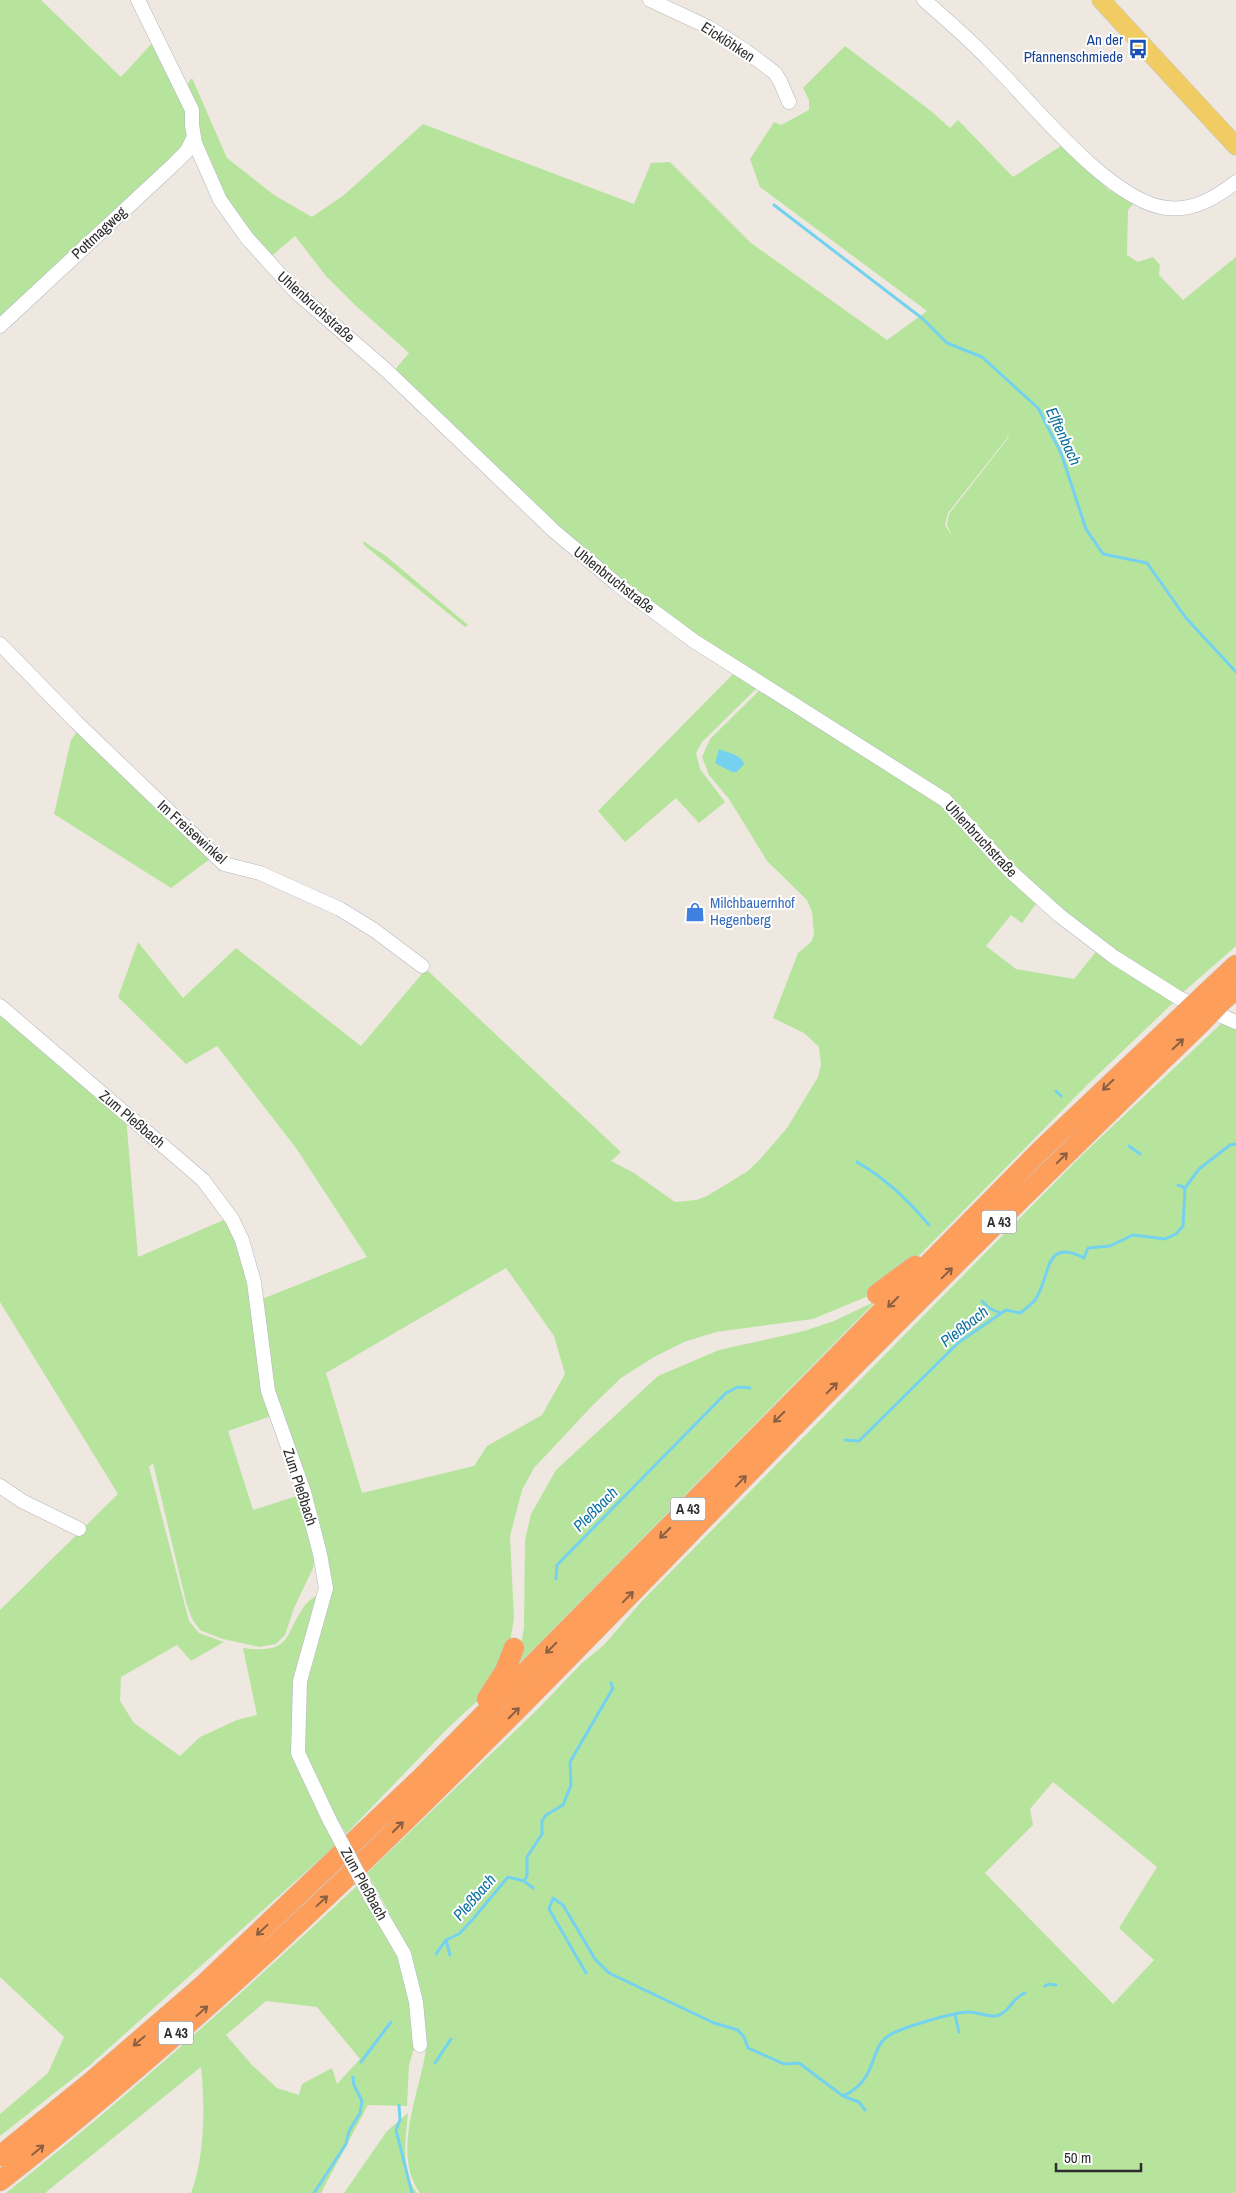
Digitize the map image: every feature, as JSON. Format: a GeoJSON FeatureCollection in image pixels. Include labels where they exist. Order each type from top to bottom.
{"type":"FeatureCollection","features":[{"type":"Feature","properties":{"kind":"highway","name":"A 43"},"geometry":{"type":"LineString","coordinates":[[0,2156],[91,2082],[216,1973],[424,1776],[1065,1128],[1221,995],[1236,965]]}},
{"type":"Feature","properties":{"kind":"highway","name":"A 43"},"geometry":{"type":"LineString","coordinates":[[0,2181],[117,2085],[211,2003],[346,1879],[521,1707],[1192,1018]]}},
{"type":"Feature","properties":{"kind":"highway"},"geometry":{"type":"LineString","coordinates":[[877,1294],[952,1241]]}},
{"type":"Feature","properties":{"kind":"highway"},"geometry":{"type":"LineString","coordinates":[[424,1776],[494,1690],[505,1671],[514,1648]]}},
{"type":"Feature","properties":{"kind":"main road"},"geometry":{"type":"LineString","coordinates":[[1101,0],[1236,146]]}},
{"type":"Feature","properties":{"kind":"street","name":"Uhlenbruchstraße"},"geometry":{"type":"LineString","coordinates":[[138,0],[192,110],[194,137],[220,200],[243,233],[270,265],[319,314],[386,370],[527,507],[578,552],[694,641],[945,800],[1008,869],[1059,915],[1114,957],[1179,998],[1236,1022]]}},
{"type":"Feature","properties":{"kind":"street","name":"Eicklöhken"},"geometry":{"type":"LineString","coordinates":[[650,0],[700,23],[746,51],[775,74],[780,80],[789,102]]}},
{"type":"Feature","properties":{"kind":"street"},"geometry":{"type":"LineString","coordinates":[[924,0],[989,60],[1074,148],[1114,184],[1129,193],[1156,206],[1178,208],[1207,202],[1236,182]]}},
{"type":"Feature","properties":{"kind":"street","name":"Pottmagweg"},"geometry":{"type":"LineString","coordinates":[[0,326],[174,164],[187,151],[194,137]]}},
{"type":"Feature","properties":{"kind":"street","name":"Im Freisewinkel"},"geometry":{"type":"LineString","coordinates":[[0,644],[76,722],[224,864],[260,873],[340,909],[374,930],[422,966]]}},
{"type":"Feature","properties":{"kind":"street","name":"Zum Pleßbach"},"geometry":{"type":"LineString","coordinates":[[0,1006],[203,1180],[232,1219],[242,1240],[254,1282],[268,1391],[304,1492],[320,1554],[326,1588],[300,1681],[298,1753],[330,1821],[370,1896],[404,1954],[416,2002],[420,2045]]}},
{"type":"Feature","properties":{"kind":"street"},"geometry":{"type":"LineString","coordinates":[[0,1486],[22,1501],[78,1530]]}},
{"type":"Feature","properties":{"kind":"green space"},"geometry":{"type":"Polygon","coordinates":[[[0,0],[41,0],[121,77],[154,41],[182,95],[186,106],[189,128],[186,139],[176,156],[0,323],[0,0]]]}},
{"type":"Feature","properties":{"kind":"green space"},"geometry":{"type":"Polygon","coordinates":[[[845,46],[931,111],[950,128],[958,120],[1013,177],[1061,146],[1109,190],[1134,203],[1128,210],[1127,255],[1138,262],[1153,257],[1160,265],[1159,275],[1183,300],[1236,257],[1236,946],[1181,994],[1117,954],[1006,863],[966,813],[716,652],[586,555],[392,373],[409,353],[355,305],[326,276],[295,236],[268,259],[240,226],[199,140],[188,83],[192,78],[227,158],[274,195],[312,217],[344,195],[423,124],[634,204],[651,163],[670,162],[751,243],[887,340],[927,311],[760,187],[750,159],[774,122],[781,125],[809,110],[809,100],[803,88],[845,46]],[[1006,435],[1008,437],[948,513],[945,525],[952,536],[947,525],[949,514],[1009,437],[1006,435]]]}},
{"type":"Feature","properties":{"kind":"green space"},"geometry":{"type":"Polygon","coordinates":[[[363,541],[386,556],[468,625],[465,627],[364,545],[363,541]]]}},
{"type":"Feature","properties":{"kind":"green space"},"geometry":{"type":"Polygon","coordinates":[[[737,670],[760,685],[702,742],[696,753],[700,769],[725,802],[699,823],[676,798],[625,842],[598,811],[737,670]]]}},
{"type":"Feature","properties":{"kind":"green space"},"geometry":{"type":"Polygon","coordinates":[[[762,688],[932,793],[1039,900],[1022,923],[1011,915],[986,946],[1016,969],[1074,979],[1098,949],[1167,999],[1175,1001],[1086,1086],[906,1269],[866,1297],[813,1319],[716,1332],[684,1342],[654,1357],[621,1378],[593,1405],[534,1468],[522,1490],[510,1536],[514,1618],[509,1648],[485,1694],[449,1727],[346,1834],[299,1752],[302,1682],[328,1587],[274,1391],[262,1299],[367,1257],[296,1148],[217,1046],[186,1064],[118,997],[138,942],[183,998],[236,948],[361,1046],[426,969],[621,1152],[611,1161],[634,1173],[675,1202],[696,1200],[707,1196],[748,1171],[762,1157],[787,1128],[818,1077],[821,1065],[819,1047],[804,1033],[773,1018],[798,953],[811,942],[814,935],[812,912],[807,900],[767,861],[729,799],[709,775],[702,757],[710,739],[762,688]],[[506,1268],[326,1373],[362,1493],[474,1466],[487,1446],[542,1415],[565,1374],[554,1336],[506,1268]]]}},
{"type":"Feature","properties":{"kind":"green space"},"geometry":{"type":"Polygon","coordinates":[[[79,729],[210,859],[171,888],[54,814],[71,740],[79,729]]]}},
{"type":"Feature","properties":{"kind":"green space"},"geometry":{"type":"Polygon","coordinates":[[[0,1009],[126,1117],[138,1257],[226,1219],[246,1262],[271,1416],[228,1431],[253,1510],[300,1495],[315,1555],[313,1568],[294,1608],[285,1635],[276,1644],[259,1647],[223,1639],[200,1630],[192,1619],[186,1602],[153,1463],[149,1467],[189,1621],[199,1633],[224,1642],[191,1661],[177,1645],[121,1677],[120,1701],[134,1723],[180,1756],[200,1737],[237,1720],[257,1715],[243,1648],[271,1648],[279,1645],[289,1634],[305,1605],[321,1593],[296,1753],[337,1844],[90,2065],[0,2136],[0,2114],[48,2073],[64,2037],[0,1977],[0,1610],[118,1494],[0,1302],[0,1009]]]}},
{"type":"Feature","properties":{"kind":"green space"},"geometry":{"type":"Polygon","coordinates":[[[1224,1021],[1236,1028],[1236,2193],[420,2193],[412,2177],[408,2160],[408,2142],[410,2122],[426,2049],[423,2026],[394,1924],[367,1873],[539,1708],[582,1663],[604,1645],[641,1602],[1082,1155],[1224,1021]],[[1053,1782],[1030,1809],[1033,1825],[985,1873],[1113,2004],[1154,1960],[1119,1928],[1157,1867],[1053,1782]]]}},
{"type":"Feature","properties":{"kind":"green space"},"geometry":{"type":"Polygon","coordinates":[[[876,1301],[511,1672],[520,1649],[524,1628],[525,1540],[531,1514],[556,1470],[658,1376],[719,1350],[804,1331],[834,1321],[876,1301]]]}},
{"type":"Feature","properties":{"kind":"green space"},"geometry":{"type":"Polygon","coordinates":[[[359,1884],[397,1947],[413,2005],[415,2045],[409,2065],[407,2106],[368,2105],[321,2193],[191,2193],[196,2179],[203,2130],[201,2067],[45,2193],[6,2193],[142,2081],[359,1884]],[[266,2001],[226,2035],[252,2065],[277,2088],[299,2095],[302,2084],[332,2068],[337,2084],[360,2059],[317,2007],[266,2001]]]}},
{"type":"Feature","properties":{"kind":"green space"},"geometry":{"type":"Polygon","coordinates":[[[408,2113],[405,2143],[406,2165],[408,2175],[417,2193],[344,2193],[387,2131],[408,2113]]]}},
{"type":"Feature","properties":{"kind":"water"},"geometry":{"type":"Polygon","coordinates":[[[719,749],[740,758],[744,764],[737,772],[732,772],[715,763],[719,749]]]}},
{"type":"Feature","properties":{"kind":"waterway","name":"Elftenbach"},"geometry":{"type":"LineString","coordinates":[[774,205],[923,319],[947,343],[982,357],[1038,408],[1061,453],[1086,529],[1103,554],[1147,563],[1186,618],[1236,672]]}},
{"type":"Feature","properties":{"kind":"waterway"},"geometry":{"type":"LineString","coordinates":[[1056,1091],[1061,1096]]}},
{"type":"Feature","properties":{"kind":"waterway","name":"Pleßbach"},"geometry":{"type":"LineString","coordinates":[[845,1440],[859,1441],[959,1342],[1006,1310],[1020,1313],[1030,1305],[1040,1291],[1050,1262],[1061,1252],[1071,1253],[1084,1258],[1088,1248],[1110,1246],[1133,1235],[1165,1239],[1176,1234],[1183,1226],[1185,1188],[1199,1169],[1230,1145],[1236,1144]]}},
{"type":"Feature","properties":{"kind":"waterway"},"geometry":{"type":"LineString","coordinates":[[1129,1146],[1140,1154]]}},
{"type":"Feature","properties":{"kind":"waterway"},"geometry":{"type":"LineString","coordinates":[[857,1162],[896,1190],[929,1225]]}},
{"type":"Feature","properties":{"kind":"waterway","name":"Pleßbach"},"geometry":{"type":"LineString","coordinates":[[1178,1185],[1185,1188]]}},
{"type":"Feature","properties":{"kind":"waterway"},"geometry":{"type":"LineString","coordinates":[[982,1301],[989,1308],[1000,1313]]}},
{"type":"Feature","properties":{"kind":"waterway","name":"Pleßbach"},"geometry":{"type":"LineString","coordinates":[[556,1579],[557,1565],[726,1393],[738,1387],[750,1388]]}},
{"type":"Feature","properties":{"kind":"waterway","name":"Pleßbach"},"geometry":{"type":"LineString","coordinates":[[436,1954],[446,1940],[459,1934],[508,1877],[524,1881],[527,1876],[527,1857],[542,1834],[542,1821],[546,1815],[563,1805],[571,1785],[570,1762],[613,1688],[611,1683]]}},
{"type":"Feature","properties":{"kind":"waterway"},"geometry":{"type":"LineString","coordinates":[[524,1881],[533,1888]]}},
{"type":"Feature","properties":{"kind":"waterway"},"geometry":{"type":"LineString","coordinates":[[586,1973],[549,1909],[553,1898],[563,1905],[595,1959],[609,1973],[714,2023],[738,2030],[744,2037],[748,2048],[784,2064],[799,2063],[843,2096],[862,2081],[868,2073],[882,2042],[888,2036],[940,2017],[972,2012],[996,2016],[1005,2012],[1017,1998],[1025,1993]]}},
{"type":"Feature","properties":{"kind":"waterway"},"geometry":{"type":"LineString","coordinates":[[446,1940],[450,1955]]}},
{"type":"Feature","properties":{"kind":"waterway"},"geometry":{"type":"LineString","coordinates":[[1045,1986],[1049,1984],[1056,1985]]}},
{"type":"Feature","properties":{"kind":"waterway"},"geometry":{"type":"LineString","coordinates":[[955,2015],[959,2032]]}},
{"type":"Feature","properties":{"kind":"waterway","name":"Pleßbach"},"geometry":{"type":"LineString","coordinates":[[361,2062],[391,2022]]}},
{"type":"Feature","properties":{"kind":"waterway"},"geometry":{"type":"LineString","coordinates":[[435,2063],[451,2039]]}},
{"type":"Feature","properties":{"kind":"waterway","name":"Pleßbach"},"geometry":{"type":"LineString","coordinates":[[314,2193],[346,2144],[349,2131],[360,2113],[362,2101],[354,2085],[353,2077]]}},
{"type":"Feature","properties":{"kind":"waterway"},"geometry":{"type":"LineString","coordinates":[[843,2096],[859,2102],[865,2110]]}},
{"type":"Feature","properties":{"kind":"waterway"},"geometry":{"type":"LineString","coordinates":[[399,2105],[400,2120],[396,2130],[412,2193]]}},
{"type":"Feature","properties":{"kind":"place","name":"An der Pfannenschmiede"},"geometry":{"type":"Point","coordinates":[1138,49]}},
{"type":"Feature","properties":{"kind":"place","name":"Milchbauernhof Hegenberg"},"geometry":{"type":"Point","coordinates":[695,912]}}]}
